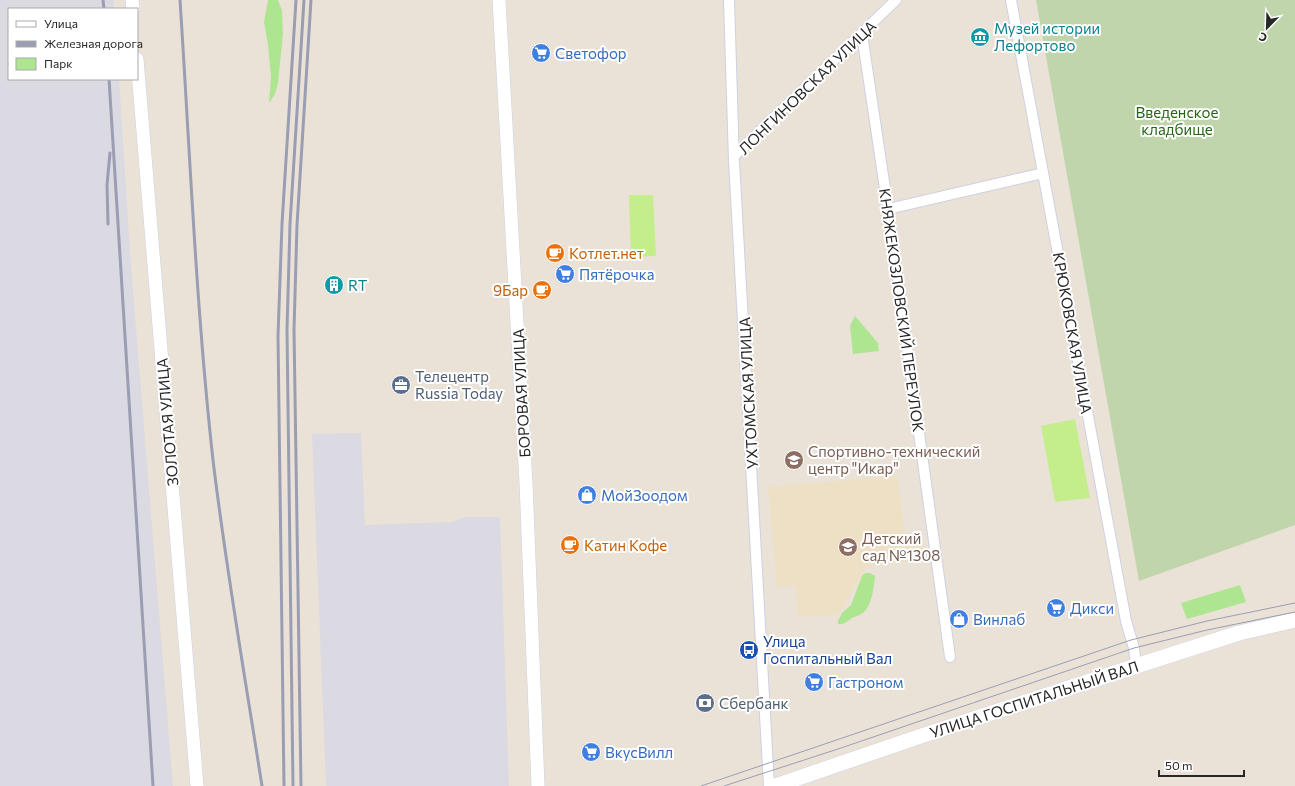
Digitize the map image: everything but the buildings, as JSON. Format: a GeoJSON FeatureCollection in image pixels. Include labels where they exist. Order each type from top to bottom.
{"type":"FeatureCollection","features":[{"type":"Feature","properties":{"kind":"main road","name":"УЛИЦА ГОСПИТАЛЬНЫЙ ВАЛ"},"geometry":{"type":"LineString","coordinates":[[775,786],[921,736],[1239,633],[1295,620]]}},
{"type":"Feature","properties":{"kind":"street","name":"БОРОВАЯ УЛИЦА"},"geometry":{"type":"LineString","coordinates":[[499,0],[525,475],[538,786]]}},
{"type":"Feature","properties":{"kind":"street","name":"УХТОМСКАЯ УЛИЦА"},"geometry":{"type":"LineString","coordinates":[[729,0],[734,156],[769,786]]}},
{"type":"Feature","properties":{"kind":"street","name":"ЛОНГИНОВСКАЯ УЛИЦА"},"geometry":{"type":"LineString","coordinates":[[734,156],[896,0]]}},
{"type":"Feature","properties":{"kind":"street","name":"КРЮКОВСКАЯ УЛИЦА"},"geometry":{"type":"LineString","coordinates":[[1011,0],[1126,621],[1134,648],[1136,666]]}},
{"type":"Feature","properties":{"kind":"street","name":"КНЯЖЕКОЗЛОВСКИЙ ПЕРЕУЛОК"},"geometry":{"type":"LineString","coordinates":[[862,34],[888,209],[950,657]]}},
{"type":"Feature","properties":{"kind":"street","name":"ЗОЛОТАЯ УЛИЦА"},"geometry":{"type":"LineString","coordinates":[[138,71],[197,786]]}},
{"type":"Feature","properties":{"kind":"street"},"geometry":{"type":"LineString","coordinates":[[888,209],[1043,172]]}},
{"type":"Feature","properties":{"kind":"shaded area"},"geometry":{"type":"Polygon","coordinates":[[[0,0],[114,0],[114,8],[8,8],[8,80],[119,80],[131,266],[173,786],[0,786],[0,0]]]}},
{"type":"Feature","properties":{"kind":"shaded area"},"geometry":{"type":"Polygon","coordinates":[[[361,433],[365,525],[452,522],[465,517],[500,517],[509,786],[326,786],[312,434],[361,433]]]}},
{"type":"Feature","properties":{"kind":"shaded area","name":"Детский сад №1308"},"geometry":{"type":"Polygon","coordinates":[[[897,476],[905,534],[920,533],[925,559],[867,566],[838,615],[798,617],[796,586],[777,587],[768,487],[897,476]]]}},
{"type":"Feature","properties":{"kind":"green space"},"geometry":{"type":"Polygon","coordinates":[[[268,0],[278,0],[282,11],[283,34],[278,83],[275,94],[269,103],[271,77],[264,22],[268,0]]]}},
{"type":"Feature","properties":{"kind":"green space","name":"Введенское кладбище"},"geometry":{"type":"Polygon","coordinates":[[[1036,0],[1295,0],[1295,525],[1139,581],[1036,0]]]}},
{"type":"Feature","properties":{"kind":"green space"},"geometry":{"type":"Polygon","coordinates":[[[629,195],[653,195],[656,256],[631,257],[629,195]]]}},
{"type":"Feature","properties":{"kind":"green space"},"geometry":{"type":"Polygon","coordinates":[[[855,316],[878,343],[879,351],[853,354],[850,326],[855,316]]]}},
{"type":"Feature","properties":{"kind":"green space"},"geometry":{"type":"Polygon","coordinates":[[[1075,419],[1090,498],[1055,502],[1041,426],[1075,419]]]}},
{"type":"Feature","properties":{"kind":"green space"},"geometry":{"type":"Polygon","coordinates":[[[865,573],[870,573],[875,576],[872,595],[867,609],[844,623],[838,624],[842,613],[851,605],[862,576],[865,573]]]}},
{"type":"Feature","properties":{"kind":"green space"},"geometry":{"type":"Polygon","coordinates":[[[1240,585],[1246,602],[1187,619],[1181,603],[1240,585]]]}},
{"type":"Feature","properties":{"kind":"tram line"},"geometry":{"type":"LineString","coordinates":[[701,786],[1131,640],[1207,621],[1295,603]]}},
{"type":"Feature","properties":{"kind":"tram line"},"geometry":{"type":"LineString","coordinates":[[724,786],[841,748],[1134,648],[1207,630],[1295,612]]}},
{"type":"Feature","properties":{"kind":"railway"},"geometry":{"type":"LineString","coordinates":[[103,0],[104,8]]}},
{"type":"Feature","properties":{"kind":"railway"},"geometry":{"type":"LineString","coordinates":[[180,0],[194,230],[207,403],[218,501],[262,786]]}},
{"type":"Feature","properties":{"kind":"railway"},"geometry":{"type":"LineString","coordinates":[[284,786],[278,336],[282,224],[296,0]]}},
{"type":"Feature","properties":{"kind":"railway"},"geometry":{"type":"LineString","coordinates":[[293,786],[287,330],[290,224],[304,0]]}},
{"type":"Feature","properties":{"kind":"railway"},"geometry":{"type":"LineString","coordinates":[[301,786],[294,330],[297,225],[311,0]]}},
{"type":"Feature","properties":{"kind":"railway"},"geometry":{"type":"LineString","coordinates":[[109,80],[153,786]]}},
{"type":"Feature","properties":{"kind":"railway"},"geometry":{"type":"LineString","coordinates":[[108,224],[107,185],[110,153]]}},
{"type":"Feature","properties":{"kind":"place","name":"Музей истории Лефортово"},"geometry":{"type":"Point","coordinates":[980,37]}},
{"type":"Feature","properties":{"kind":"place","name":"Светофор"},"geometry":{"type":"Point","coordinates":[541,53]}},
{"type":"Feature","properties":{"kind":"place","name":"Котлет.нет"},"geometry":{"type":"Point","coordinates":[555,253]}},
{"type":"Feature","properties":{"kind":"place","name":"Пятёрочка"},"geometry":{"type":"Point","coordinates":[565,274]}},
{"type":"Feature","properties":{"kind":"place","name":"RT"},"geometry":{"type":"Point","coordinates":[334,285]}},
{"type":"Feature","properties":{"kind":"place","name":"9Бар"},"geometry":{"type":"Point","coordinates":[542,290]}},
{"type":"Feature","properties":{"kind":"place","name":"Телецентр Russia Today"},"geometry":{"type":"Point","coordinates":[401,385]}},
{"type":"Feature","properties":{"kind":"place","name":"Спортивно-технический центр \"Икар\""},"geometry":{"type":"Point","coordinates":[794,460]}},
{"type":"Feature","properties":{"kind":"place","name":"МойЗоодом"},"geometry":{"type":"Point","coordinates":[587,495]}},
{"type":"Feature","properties":{"kind":"place","name":"Катин Кофе"},"geometry":{"type":"Point","coordinates":[570,545]}},
{"type":"Feature","properties":{"kind":"place","name":"Детский сад №1308"},"geometry":{"type":"Point","coordinates":[848,547]}},
{"type":"Feature","properties":{"kind":"place","name":"Дикси"},"geometry":{"type":"Point","coordinates":[1056,608]}},
{"type":"Feature","properties":{"kind":"place","name":"Винлаб"},"geometry":{"type":"Point","coordinates":[959,619]}},
{"type":"Feature","properties":{"kind":"place","name":"Улица Госпитальный Вал"},"geometry":{"type":"Point","coordinates":[749,650]}},
{"type":"Feature","properties":{"kind":"place","name":"Гастроном"},"geometry":{"type":"Point","coordinates":[814,682]}},
{"type":"Feature","properties":{"kind":"place","name":"Сбербанк"},"geometry":{"type":"Point","coordinates":[705,703]}},
{"type":"Feature","properties":{"kind":"place","name":"ВкусВилл"},"geometry":{"type":"Point","coordinates":[591,752]}}]}
